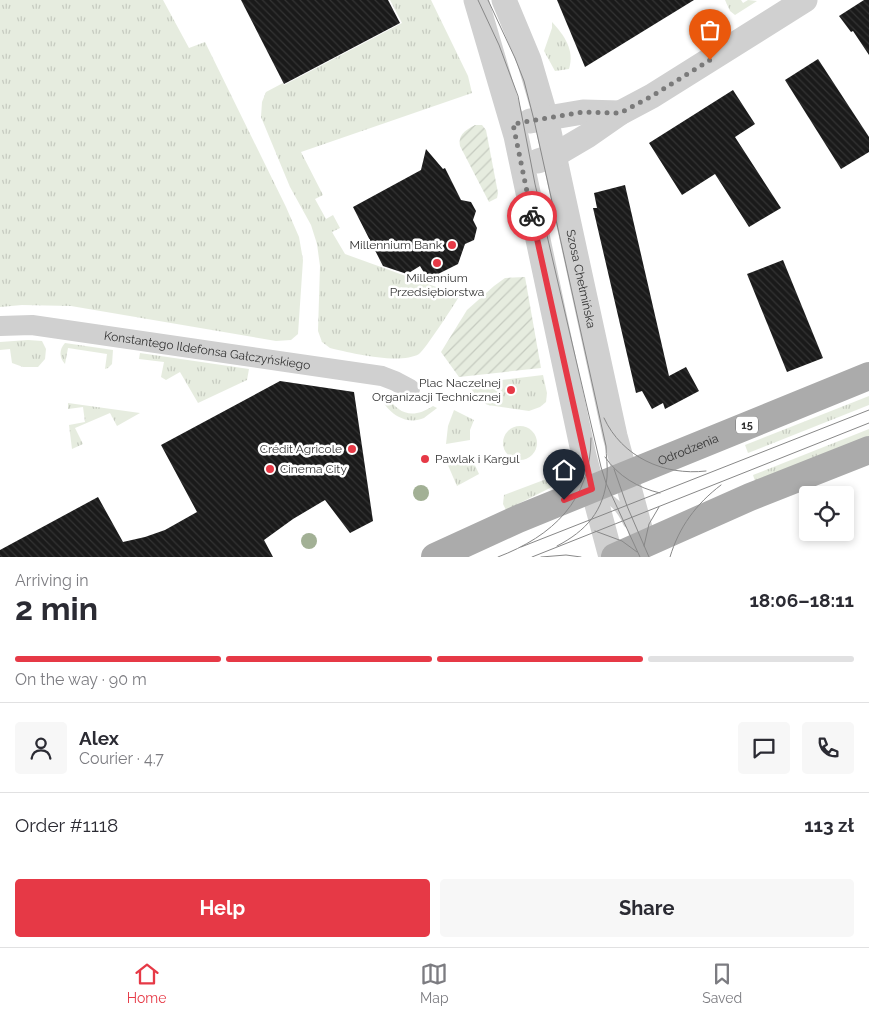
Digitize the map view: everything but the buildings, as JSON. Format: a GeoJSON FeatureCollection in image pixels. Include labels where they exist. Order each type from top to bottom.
{"type":"FeatureCollection","features":[{"type":"Feature","properties":{"kind":"main road","name":"Odrodzenia"},"geometry":{"type":"LineString","coordinates":[[592,489],[869,376]]}},
{"type":"Feature","properties":{"kind":"main road"},"geometry":{"type":"LineString","coordinates":[[630,552],[742,500],[869,450]]}},
{"type":"Feature","properties":{"kind":"main road","name":"15"},"geometry":{"type":"LineString","coordinates":[[435,557],[518,518],[592,489]]}},
{"type":"Feature","properties":{"kind":"street"},"geometry":{"type":"LineString","coordinates":[[476,0],[513,124],[592,489],[630,552]]}},
{"type":"Feature","properties":{"kind":"street","name":"Szosa Chełmińska"},"geometry":{"type":"LineString","coordinates":[[504,0],[529,60],[546,118],[617,443],[626,475],[630,552]]}},
{"type":"Feature","properties":{"kind":"street"},"geometry":{"type":"LineString","coordinates":[[522,166],[553,156],[805,0]]}},
{"type":"Feature","properties":{"kind":"street"},"geometry":{"type":"LineString","coordinates":[[513,124],[583,112],[620,113]]}},
{"type":"Feature","properties":{"kind":"street","name":"Konstantego Ildefonsa Gałczyńskiego"},"geometry":{"type":"LineString","coordinates":[[0,326],[32,325],[309,364],[382,376],[410,389]]}},
{"type":"Feature","properties":{"kind":"lane","name":"Szosa Chełmińska"},"geometry":{"type":"LineString","coordinates":[[621,508],[626,475]]}},
{"type":"Feature","properties":{"kind":"lane"},"geometry":{"type":"LineString","coordinates":[[592,489],[615,502],[621,508],[630,552]]}},
{"type":"Feature","properties":{"kind":"green space"},"geometry":{"type":"Polygon","coordinates":[[[0,0],[163,0],[189,48],[205,42],[299,237],[303,260],[298,334],[291,340],[276,341],[71,306],[22,305],[0,307],[0,0]]]}},
{"type":"Feature","properties":{"kind":"green space"},"geometry":{"type":"Polygon","coordinates":[[[390,0],[431,0],[468,76],[472,93],[301,152],[323,195],[315,199],[326,219],[333,215],[340,228],[332,232],[345,254],[459,297],[422,351],[411,357],[400,358],[350,353],[330,348],[322,342],[318,331],[320,266],[317,244],[311,225],[290,187],[261,117],[262,102],[266,92],[283,83],[284,85],[402,23],[390,0]]]}},
{"type":"Feature","properties":{"kind":"green space"},"geometry":{"type":"Polygon","coordinates":[[[725,0],[741,0],[743,3],[748,0],[757,1],[735,15],[730,11],[725,0]]]}},
{"type":"Feature","properties":{"kind":"green space"},"geometry":{"type":"Polygon","coordinates":[[[552,22],[561,32],[567,43],[571,55],[569,69],[555,71],[544,51],[552,28],[552,22]]]}},
{"type":"Feature","properties":{"kind":"green space"},"geometry":{"type":"Polygon","coordinates":[[[475,125],[482,125],[486,130],[498,193],[497,198],[489,202],[460,146],[461,135],[475,125]]]}},
{"type":"Feature","properties":{"kind":"green space"},"geometry":{"type":"Polygon","coordinates":[[[525,277],[541,368],[459,377],[441,352],[467,310],[505,278],[525,277]]]}},
{"type":"Feature","properties":{"kind":"green space"},"geometry":{"type":"Polygon","coordinates":[[[42,341],[46,349],[45,359],[38,367],[23,367],[12,363],[10,349],[0,350],[0,342],[42,341]]]}},
{"type":"Feature","properties":{"kind":"green space"},"geometry":{"type":"Polygon","coordinates":[[[65,343],[113,350],[112,364],[105,369],[107,354],[68,348],[65,364],[61,353],[65,343]]]}},
{"type":"Feature","properties":{"kind":"green space"},"geometry":{"type":"Polygon","coordinates":[[[140,353],[249,369],[247,380],[198,403],[180,372],[166,380],[161,377],[164,362],[139,359],[140,353]]]}},
{"type":"Feature","properties":{"kind":"green space"},"geometry":{"type":"Polygon","coordinates":[[[543,375],[547,393],[546,402],[540,407],[529,411],[488,405],[481,401],[467,384],[543,375]]]}},
{"type":"Feature","properties":{"kind":"green space"},"geometry":{"type":"Polygon","coordinates":[[[386,395],[396,407],[407,413],[419,413],[433,406],[437,408],[424,418],[417,420],[404,419],[388,409],[381,398],[386,395]]]}},
{"type":"Feature","properties":{"kind":"green space"},"geometry":{"type":"Polygon","coordinates":[[[869,396],[869,405],[748,453],[745,445],[869,396]]]}},
{"type":"Feature","properties":{"kind":"green space"},"geometry":{"type":"Polygon","coordinates":[[[68,403],[140,413],[117,426],[110,413],[75,428],[83,444],[72,449],[69,425],[85,422],[83,407],[68,409],[68,403]]]}},
{"type":"Feature","properties":{"kind":"green space"},"geometry":{"type":"Polygon","coordinates":[[[454,410],[474,420],[470,430],[470,440],[446,444],[448,426],[454,410]]]}},
{"type":"Feature","properties":{"kind":"green space"},"geometry":{"type":"Polygon","coordinates":[[[520,426],[527,427],[532,431],[536,436],[536,450],[532,455],[527,459],[520,460],[513,459],[508,455],[504,450],[503,443],[504,436],[508,431],[513,427],[520,426]]]}},
{"type":"Feature","properties":{"kind":"green space"},"geometry":{"type":"Polygon","coordinates":[[[869,429],[869,436],[755,481],[753,475],[869,429]]]}},
{"type":"Feature","properties":{"kind":"green space"},"geometry":{"type":"Polygon","coordinates":[[[472,459],[479,474],[457,486],[447,463],[472,459]]]}},
{"type":"Feature","properties":{"kind":"green space"},"geometry":{"type":"Polygon","coordinates":[[[565,472],[556,485],[506,510],[503,504],[504,495],[565,472]]]}},
{"type":"Feature","properties":{"kind":"tram line"},"geometry":{"type":"LineString","coordinates":[[478,0],[499,45],[518,96],[535,184],[601,467],[606,483],[640,557]]}},
{"type":"Feature","properties":{"kind":"tram line"},"geometry":{"type":"LineString","coordinates":[[488,0],[524,81],[606,446],[607,477],[598,510],[585,527],[557,546]]}},
{"type":"Feature","properties":{"kind":"tram line"},"geometry":{"type":"LineString","coordinates":[[521,547],[869,410]]}},
{"type":"Feature","properties":{"kind":"tram line"},"geometry":{"type":"LineString","coordinates":[[604,418],[612,432],[622,443],[646,461],[660,467],[675,470],[690,472],[706,471]]}},
{"type":"Feature","properties":{"kind":"tram line"},"geometry":{"type":"LineString","coordinates":[[532,557],[869,423]]}},
{"type":"Feature","properties":{"kind":"tram line"},"geometry":{"type":"LineString","coordinates":[[498,557],[536,538],[565,513],[576,497],[584,480],[589,460],[591,438]]}},
{"type":"Feature","properties":{"kind":"tram line"},"geometry":{"type":"LineString","coordinates":[[605,457],[616,470],[629,480],[644,488],[660,493]]}},
{"type":"Feature","properties":{"kind":"tram line"},"geometry":{"type":"LineString","coordinates":[[614,469],[627,506],[649,557]]}},
{"type":"Feature","properties":{"kind":"tram line"},"geometry":{"type":"LineString","coordinates":[[670,557],[678,536],[696,508],[721,485]]}},
{"type":"Feature","properties":{"kind":"tram line"},"geometry":{"type":"LineString","coordinates":[[644,546],[649,524],[659,507]]}},
{"type":"Feature","properties":{"kind":"tram line"},"geometry":{"type":"LineString","coordinates":[[595,531],[622,541],[637,552]]}},
{"type":"Feature","properties":{"kind":"tram line"},"geometry":{"type":"LineString","coordinates":[[541,557],[566,555],[581,557]]}},
{"type":"Feature","properties":{"kind":"way so far"},"geometry":{"type":"LineString","coordinates":[[532,216],[513,124],[583,112],[620,113],[652,96],[710,60]]}},
{"type":"Feature","properties":{"kind":"place","name":"Millennium Bank"},"geometry":{"type":"Point","coordinates":[452,245]}},
{"type":"Feature","properties":{"kind":"place","name":"Millennium Przedsiębiorstwa"},"geometry":{"type":"Point","coordinates":[437,263]}},
{"type":"Feature","properties":{"kind":"place","name":"Plac Naczelnej Organizacji Technicznej"},"geometry":{"type":"Point","coordinates":[511,390]}},
{"type":"Feature","properties":{"kind":"place","name":"Crédit Agricole"},"geometry":{"type":"Point","coordinates":[352,449]}},
{"type":"Feature","properties":{"kind":"place","name":"Pawlak i Kargul"},"geometry":{"type":"Point","coordinates":[425,459]}},
{"type":"Feature","properties":{"kind":"place","name":"Cinema City"},"geometry":{"type":"Point","coordinates":[270,469]}},
{"type":"Feature","properties":{"kind":"route"},"geometry":{"type":"LineString","coordinates":[[532,216],[592,489],[564,500]]}}]}
